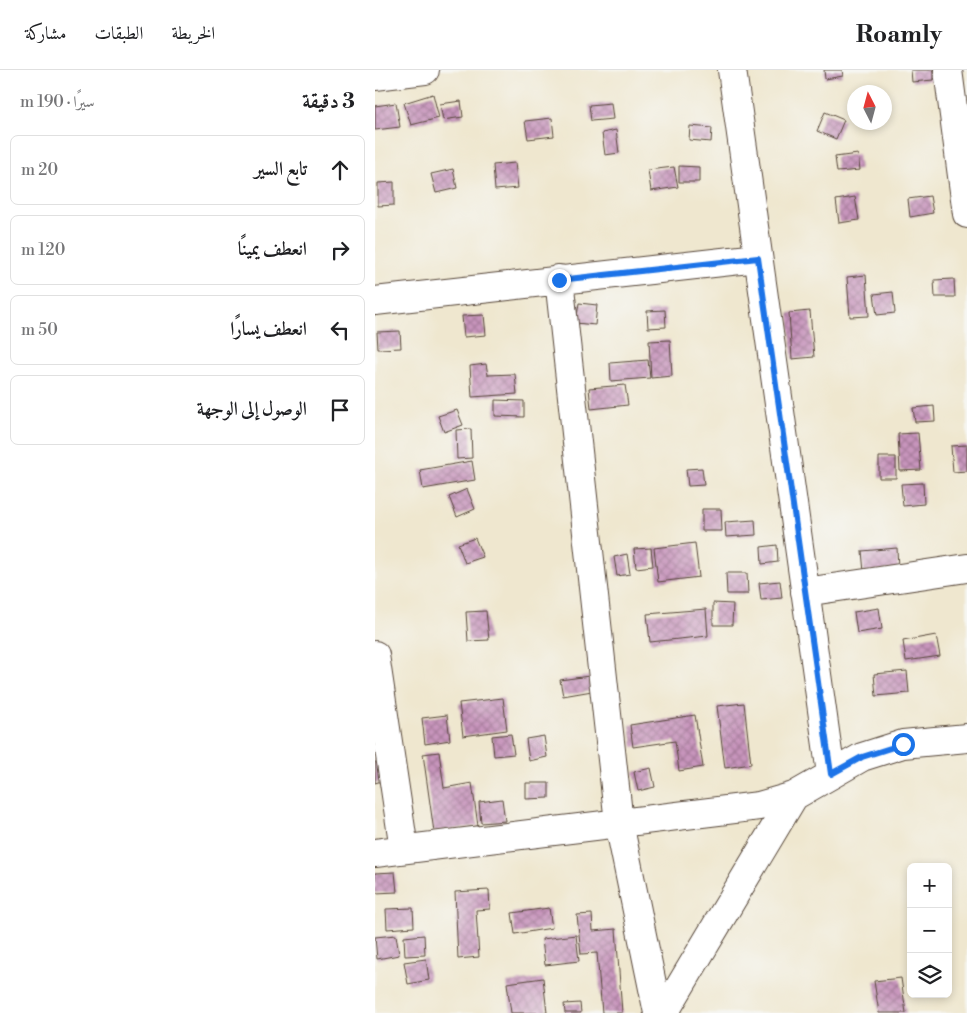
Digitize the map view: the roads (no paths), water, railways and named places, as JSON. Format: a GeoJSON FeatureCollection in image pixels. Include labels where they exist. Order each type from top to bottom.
{"type":"FeatureCollection","features":[{"type":"Feature","properties":{"kind":"street"},"geometry":{"type":"LineString","coordinates":[[375,76],[425,70]]}},
{"type":"Feature","properties":{"kind":"street"},"geometry":{"type":"LineString","coordinates":[[732,70],[831,774]]}},
{"type":"Feature","properties":{"kind":"street"},"geometry":{"type":"LineString","coordinates":[[949,70],[967,214]]}},
{"type":"Feature","properties":{"kind":"street"},"geometry":{"type":"LineString","coordinates":[[375,301],[758,258]]}},
{"type":"Feature","properties":{"kind":"street"},"geometry":{"type":"LineString","coordinates":[[559,280],[619,823],[658,1013]]}},
{"type":"Feature","properties":{"kind":"street"},"geometry":{"type":"LineString","coordinates":[[805,592],[967,568]]}},
{"type":"Feature","properties":{"kind":"street"},"geometry":{"type":"LineString","coordinates":[[375,655],[404,848]]}},
{"type":"Feature","properties":{"kind":"street"},"geometry":{"type":"LineString","coordinates":[[375,852],[759,806],[794,796],[862,757],[903,744],[967,738]]}},
{"type":"Feature","properties":{"kind":"street"},"geometry":{"type":"LineString","coordinates":[[664,1013],[794,796]]}}]}
